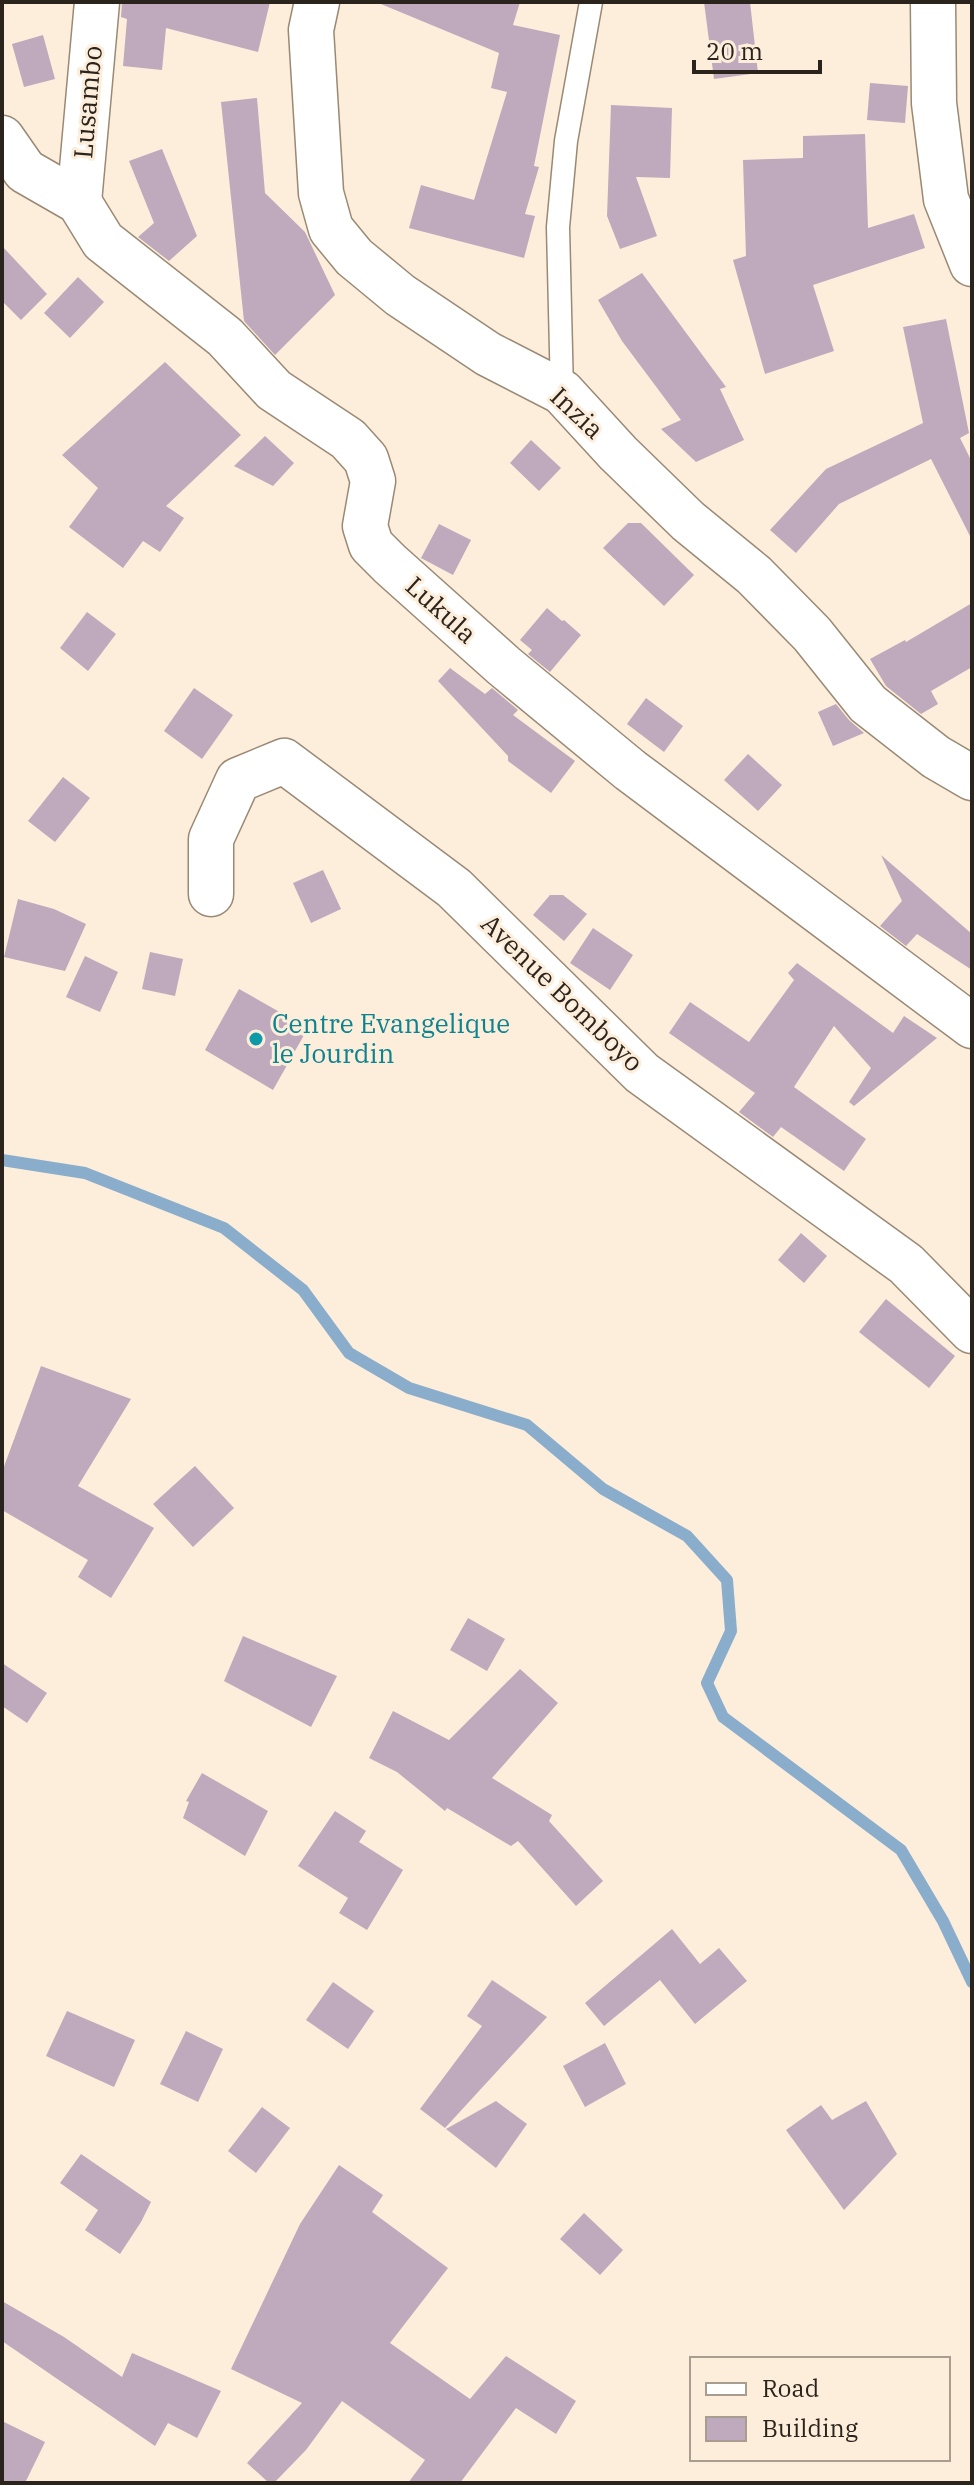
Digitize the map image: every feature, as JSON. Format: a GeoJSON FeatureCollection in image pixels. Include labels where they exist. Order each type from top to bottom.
{"type":"FeatureCollection","features":[{"type":"Feature","properties":{"kind":"street","name":"Lusambo"},"geometry":{"type":"LineString","coordinates":[[79,202],[97,2]]}},
{"type":"Feature","properties":{"kind":"street","name":"Inzia"},"geometry":{"type":"LineString","coordinates":[[317,2],[311,30],[321,193],[331,229],[354,257],[400,295],[488,354],[562,392],[618,453],[688,521],[754,575],[812,634],[868,704],[936,757],[972,778]]}},
{"type":"Feature","properties":{"kind":"street"},"geometry":{"type":"LineString","coordinates":[[933,2],[934,103],[946,199],[972,264]]}},
{"type":"Feature","properties":{"kind":"street","name":"Lukula"},"geometry":{"type":"LineString","coordinates":[[2,138],[25,171],[79,202],[103,241],[225,337],[274,390],[348,439],[366,459],[373,481],[365,526],[371,545],[390,564],[504,666],[630,770],[972,1026]]}},
{"type":"Feature","properties":{"kind":"street","name":"Avenue Bomboyo"},"geometry":{"type":"LineString","coordinates":[[211,894],[211,839],[238,780],[284,761],[454,888],[642,1073],[906,1264],[972,1331]]}},
{"type":"Feature","properties":{"kind":"lane"},"geometry":{"type":"LineString","coordinates":[[562,392],[558,227],[566,141],[591,2]]}},
{"type":"Feature","properties":{"kind":"building"},"geometry":{"type":"Polygon","coordinates":[[[122,2],[270,2],[258,52],[166,28],[162,70],[123,66],[127,19],[121,17],[122,2]]]}},
{"type":"Feature","properties":{"kind":"building"},"geometry":{"type":"Polygon","coordinates":[[[376,2],[520,2],[513,25],[560,35],[534,166],[539,167],[525,214],[535,216],[524,258],[409,228],[421,185],[474,200],[507,92],[491,88],[499,53],[376,2]]]}},
{"type":"Feature","properties":{"kind":"building"},"geometry":{"type":"Polygon","coordinates":[[[704,2],[750,2],[758,73],[714,79],[704,2]]]}},
{"type":"Feature","properties":{"kind":"building"},"geometry":{"type":"Polygon","coordinates":[[[43,35],[55,79],[24,87],[12,44],[43,35]]]}},
{"type":"Feature","properties":{"kind":"building"},"geometry":{"type":"Polygon","coordinates":[[[870,83],[908,86],[905,123],[867,120],[870,83]]]}},
{"type":"Feature","properties":{"kind":"building"},"geometry":{"type":"Polygon","coordinates":[[[257,98],[265,193],[305,232],[335,295],[275,355],[244,321],[221,102],[257,98]]]}},
{"type":"Feature","properties":{"kind":"building"},"geometry":{"type":"Polygon","coordinates":[[[611,105],[672,108],[670,178],[636,177],[657,236],[620,249],[607,216],[611,105]]]}},
{"type":"Feature","properties":{"kind":"building"},"geometry":{"type":"Polygon","coordinates":[[[865,134],[868,228],[914,214],[925,248],[813,285],[834,351],[765,374],[733,260],[746,256],[743,160],[803,158],[803,136],[865,134]]]}},
{"type":"Feature","properties":{"kind":"building"},"geometry":{"type":"Polygon","coordinates":[[[162,149],[197,236],[169,261],[138,237],[154,223],[129,161],[162,149]]]}},
{"type":"Feature","properties":{"kind":"building"},"geometry":{"type":"Polygon","coordinates":[[[2,246],[47,294],[21,320],[2,301],[2,246]]]}},
{"type":"Feature","properties":{"kind":"building"},"geometry":{"type":"Polygon","coordinates":[[[642,273],[726,387],[720,389],[744,440],[696,462],[661,429],[681,420],[622,341],[598,300],[642,273]]]}},
{"type":"Feature","properties":{"kind":"building"},"geometry":{"type":"Polygon","coordinates":[[[78,277],[104,302],[70,338],[44,313],[78,277]]]}},
{"type":"Feature","properties":{"kind":"building"},"geometry":{"type":"Polygon","coordinates":[[[946,319],[969,433],[960,438],[972,462],[972,540],[931,459],[839,504],[796,553],[770,530],[826,469],[923,423],[903,327],[946,319]]]}},
{"type":"Feature","properties":{"kind":"building"},"geometry":{"type":"Polygon","coordinates":[[[165,362],[241,435],[166,506],[184,518],[160,552],[143,541],[123,568],[69,527],[98,488],[62,455],[165,362]]]}},
{"type":"Feature","properties":{"kind":"building"},"geometry":{"type":"Polygon","coordinates":[[[265,436],[294,463],[273,486],[234,466],[265,436]]]}},
{"type":"Feature","properties":{"kind":"building"},"geometry":{"type":"Polygon","coordinates":[[[531,440],[561,468],[539,491],[510,463],[531,440]]]}},
{"type":"Feature","properties":{"kind":"building"},"geometry":{"type":"Polygon","coordinates":[[[628,523],[641,523],[694,575],[664,606],[603,548],[628,523]]]}},
{"type":"Feature","properties":{"kind":"building"},"geometry":{"type":"Polygon","coordinates":[[[439,524],[471,540],[453,575],[421,558],[439,524]]]}},
{"type":"Feature","properties":{"kind":"building"},"geometry":{"type":"Polygon","coordinates":[[[972,603],[972,667],[931,691],[938,704],[921,714],[886,686],[870,659],[906,642],[972,603]]]}},
{"type":"Feature","properties":{"kind":"building"},"geometry":{"type":"Polygon","coordinates":[[[547,608],[581,635],[550,672],[528,654],[532,650],[520,640],[547,608]]]}},
{"type":"Feature","properties":{"kind":"building"},"geometry":{"type":"Polygon","coordinates":[[[87,612],[116,634],[88,671],[60,648],[87,612]]]}},
{"type":"Feature","properties":{"kind":"building"},"geometry":{"type":"Polygon","coordinates":[[[450,668],[485,694],[492,688],[518,710],[513,715],[575,761],[551,793],[508,761],[508,756],[438,681],[450,668]]]}},
{"type":"Feature","properties":{"kind":"building"},"geometry":{"type":"Polygon","coordinates":[[[194,688],[233,715],[202,759],[164,731],[194,688]]]}},
{"type":"Feature","properties":{"kind":"building"},"geometry":{"type":"Polygon","coordinates":[[[646,698],[683,726],[664,752],[627,724],[646,698]]]}},
{"type":"Feature","properties":{"kind":"building"},"geometry":{"type":"Polygon","coordinates":[[[836,704],[864,733],[833,746],[818,712],[836,704]]]}},
{"type":"Feature","properties":{"kind":"building"},"geometry":{"type":"Polygon","coordinates":[[[748,754],[782,785],[758,811],[724,780],[748,754]]]}},
{"type":"Feature","properties":{"kind":"building"},"geometry":{"type":"Polygon","coordinates":[[[63,777],[90,798],[55,842],[28,821],[63,777]]]}},
{"type":"Feature","properties":{"kind":"building"},"geometry":{"type":"Polygon","coordinates":[[[881,855],[972,934],[972,970],[917,934],[906,946],[880,926],[902,901],[881,855]]]}},
{"type":"Feature","properties":{"kind":"building"},"geometry":{"type":"Polygon","coordinates":[[[323,870],[341,909],[311,923],[293,883],[323,870]]]}},
{"type":"Feature","properties":{"kind":"building"},"geometry":{"type":"Polygon","coordinates":[[[550,895],[563,895],[587,914],[564,941],[533,915],[550,895]]]}},
{"type":"Feature","properties":{"kind":"building"},"geometry":{"type":"Polygon","coordinates":[[[18,899],[54,909],[86,924],[65,971],[4,957],[18,899]]]}},
{"type":"Feature","properties":{"kind":"building"},"geometry":{"type":"Polygon","coordinates":[[[593,928],[633,955],[610,990],[570,963],[593,928]]]}},
{"type":"Feature","properties":{"kind":"building"},"geometry":{"type":"Polygon","coordinates":[[[150,952],[183,959],[175,996],[142,989],[150,952]]]}},
{"type":"Feature","properties":{"kind":"building"},"geometry":{"type":"Polygon","coordinates":[[[85,956],[118,972],[100,1012],[66,997],[85,956]]]}},
{"type":"Feature","properties":{"kind":"building"},"geometry":{"type":"Polygon","coordinates":[[[797,963],[893,1033],[904,1016],[937,1038],[854,1106],[849,1102],[871,1068],[834,1026],[794,1087],[866,1139],[844,1171],[781,1127],[773,1137],[739,1112],[755,1093],[669,1033],[690,1002],[749,1042],[794,980],[788,973],[797,963]]]}},
{"type":"Feature","properties":{"kind":"building","name":"Centre Evangelique le Jourdin"},"geometry":{"type":"Polygon","coordinates":[[[239,989],[308,1028],[273,1090],[205,1050],[239,989]]]}},
{"type":"Feature","properties":{"kind":"building"},"geometry":{"type":"Polygon","coordinates":[[[801,1233],[827,1256],[804,1283],[778,1260],[801,1233]]]}},
{"type":"Feature","properties":{"kind":"building"},"geometry":{"type":"Polygon","coordinates":[[[886,1299],[955,1356],[929,1388],[859,1332],[886,1299]]]}},
{"type":"Feature","properties":{"kind":"building"},"geometry":{"type":"Polygon","coordinates":[[[41,1366],[131,1399],[78,1486],[154,1528],[111,1598],[78,1577],[88,1560],[2,1510],[2,1472],[41,1366]]]}},
{"type":"Feature","properties":{"kind":"building"},"geometry":{"type":"Polygon","coordinates":[[[195,1466],[234,1508],[193,1547],[153,1504],[195,1466]]]}},
{"type":"Feature","properties":{"kind":"building"},"geometry":{"type":"Polygon","coordinates":[[[468,1618],[505,1639],[487,1671],[450,1650],[468,1618]]]}},
{"type":"Feature","properties":{"kind":"building"},"geometry":{"type":"Polygon","coordinates":[[[243,1636],[337,1676],[311,1727],[224,1681],[243,1636]]]}},
{"type":"Feature","properties":{"kind":"building"},"geometry":{"type":"Polygon","coordinates":[[[2,1663],[47,1693],[27,1723],[2,1706],[2,1663]]]}},
{"type":"Feature","properties":{"kind":"building"},"geometry":{"type":"Polygon","coordinates":[[[520,1669],[558,1703],[492,1778],[552,1815],[549,1821],[603,1881],[576,1906],[518,1841],[511,1846],[447,1808],[445,1811],[397,1772],[369,1758],[393,1711],[449,1740],[520,1669]]]}},
{"type":"Feature","properties":{"kind":"building"},"geometry":{"type":"Polygon","coordinates":[[[202,1773],[268,1811],[245,1856],[183,1818],[189,1802],[186,1801],[202,1773]]]}},
{"type":"Feature","properties":{"kind":"building"},"geometry":{"type":"Polygon","coordinates":[[[335,1811],[366,1831],[359,1842],[403,1870],[367,1930],[339,1913],[348,1898],[298,1866],[335,1811]]]}},
{"type":"Feature","properties":{"kind":"building"},"geometry":{"type":"Polygon","coordinates":[[[672,1929],[700,1964],[719,1948],[747,1981],[695,2024],[660,1980],[604,2026],[585,2003],[672,1929]]]}},
{"type":"Feature","properties":{"kind":"building"},"geometry":{"type":"Polygon","coordinates":[[[492,1980],[547,2017],[445,2128],[420,2109],[482,2026],[467,2016],[492,1980]]]}},
{"type":"Feature","properties":{"kind":"building"},"geometry":{"type":"Polygon","coordinates":[[[333,1982],[374,2011],[348,2049],[306,2020],[333,1982]]]}},
{"type":"Feature","properties":{"kind":"building"},"geometry":{"type":"Polygon","coordinates":[[[67,2011],[135,2040],[114,2087],[46,2056],[67,2011]]]}},
{"type":"Feature","properties":{"kind":"building"},"geometry":{"type":"Polygon","coordinates":[[[186,2031],[223,2049],[198,2102],[160,2084],[186,2031]]]}},
{"type":"Feature","properties":{"kind":"building"},"geometry":{"type":"Polygon","coordinates":[[[605,2043],[626,2084],[585,2107],[563,2066],[605,2043]]]}},
{"type":"Feature","properties":{"kind":"building"},"geometry":{"type":"Polygon","coordinates":[[[496,2101],[527,2124],[496,2168],[446,2129],[496,2101]]]}},
{"type":"Feature","properties":{"kind":"building"},"geometry":{"type":"Polygon","coordinates":[[[866,2101],[897,2154],[844,2210],[786,2130],[821,2105],[832,2120],[866,2101]]]}},
{"type":"Feature","properties":{"kind":"building"},"geometry":{"type":"Polygon","coordinates":[[[262,2107],[290,2128],[256,2173],[228,2151],[262,2107]]]}},
{"type":"Feature","properties":{"kind":"building"},"geometry":{"type":"Polygon","coordinates":[[[81,2154],[151,2202],[120,2254],[85,2230],[98,2210],[60,2183],[81,2154]]]}},
{"type":"Feature","properties":{"kind":"building"},"geometry":{"type":"Polygon","coordinates":[[[339,2165],[383,2195],[372,2212],[448,2268],[390,2343],[470,2399],[506,2356],[576,2401],[556,2434],[516,2408],[460,2483],[408,2483],[425,2460],[342,2401],[306,2450],[274,2483],[269,2483],[247,2463],[302,2403],[231,2369],[300,2224],[339,2165]]]}},
{"type":"Feature","properties":{"kind":"building"},"geometry":{"type":"Polygon","coordinates":[[[584,2213],[623,2250],[600,2275],[560,2239],[584,2213]]]}},
{"type":"Feature","properties":{"kind":"building"},"geometry":{"type":"Polygon","coordinates":[[[2,2301],[64,2337],[122,2377],[132,2353],[221,2391],[197,2438],[168,2423],[155,2446],[2,2341],[2,2301]]]}},
{"type":"Feature","properties":{"kind":"building"},"geometry":{"type":"Polygon","coordinates":[[[2,2421],[45,2442],[25,2483],[2,2483],[2,2421]]]}},
{"type":"Feature","properties":{"kind":"waterway"},"geometry":{"type":"LineString","coordinates":[[2,1160],[85,1173],[224,1228],[303,1290],[349,1353],[409,1388],[527,1425],[603,1489],[687,1536],[727,1580],[731,1631],[707,1683],[723,1717],[901,1850],[943,1921],[972,1982]]}},
{"type":"Feature","properties":{"kind":"place","name":"Centre Evangelique le Jourdin"},"geometry":{"type":"Point","coordinates":[256,1039]}}]}
